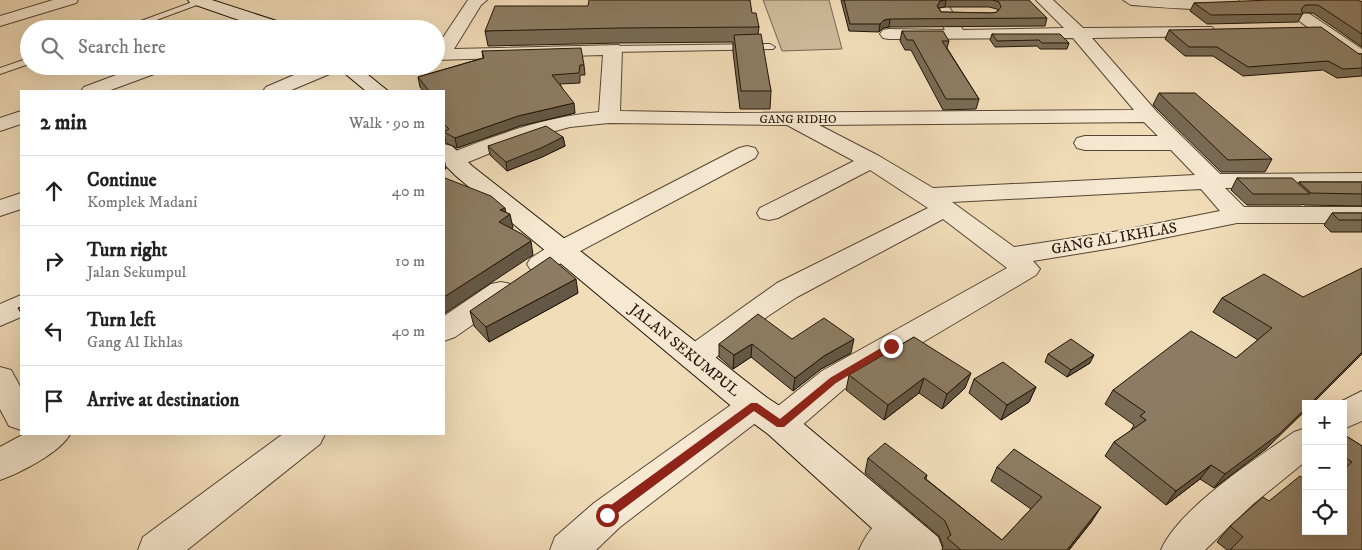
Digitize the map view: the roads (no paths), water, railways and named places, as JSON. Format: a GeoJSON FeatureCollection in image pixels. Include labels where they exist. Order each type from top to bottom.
{"type":"FeatureCollection","features":[{"type":"Feature","properties":{"kind":"street"},"geometry":{"type":"LineString","coordinates":[[0,22],[70,0]]}},
{"type":"Feature","properties":{"kind":"street"},"geometry":{"type":"LineString","coordinates":[[445,46],[475,2],[480,0]]}},
{"type":"Feature","properties":{"kind":"street"},"geometry":{"type":"LineString","coordinates":[[1044,0],[1112,68],[1150,116],[1214,181]]}},
{"type":"Feature","properties":{"kind":"street"},"geometry":{"type":"LineString","coordinates":[[1131,0],[1190,4],[1278,1],[1362,57]]}},
{"type":"Feature","properties":{"kind":"street"},"geometry":{"type":"LineString","coordinates":[[201,1],[252,20]]}},
{"type":"Feature","properties":{"kind":"street"},"geometry":{"type":"LineString","coordinates":[[941,7],[957,35]]}},
{"type":"Feature","properties":{"kind":"street"},"geometry":{"type":"LineString","coordinates":[[941,7],[963,14]]}},
{"type":"Feature","properties":{"kind":"street"},"geometry":{"type":"LineString","coordinates":[[1291,30],[1320,29]]}},
{"type":"Feature","properties":{"kind":"street"},"geometry":{"type":"LineString","coordinates":[[888,34],[957,35],[1223,31]]}},
{"type":"Feature","properties":{"kind":"street"},"geometry":{"type":"LineString","coordinates":[[445,55],[613,49],[609,117]]}},
{"type":"Feature","properties":{"kind":"street"},"geometry":{"type":"LineString","coordinates":[[94,90],[134,75]]}},
{"type":"Feature","properties":{"kind":"street"},"geometry":{"type":"LineString","coordinates":[[276,90],[318,75]]}},
{"type":"Feature","properties":{"kind":"street"},"geometry":{"type":"LineString","coordinates":[[356,75],[377,90]]}},
{"type":"Feature","properties":{"kind":"street","name":"GANG RIDHO"},"geometry":{"type":"LineString","coordinates":[[451,166],[517,134],[570,121],[609,117],[1150,116]]}},
{"type":"Feature","properties":{"kind":"street"},"geometry":{"type":"LineString","coordinates":[[0,125],[20,117]]}},
{"type":"Feature","properties":{"kind":"street"},"geometry":{"type":"LineString","coordinates":[[569,550],[607,515],[767,415],[833,380],[1026,269],[937,202],[871,161],[790,118]]}},
{"type":"Feature","properties":{"kind":"street"},"geometry":{"type":"LineString","coordinates":[[1085,143],[1177,143]]}},
{"type":"Feature","properties":{"kind":"street"},"geometry":{"type":"LineString","coordinates":[[445,329],[562,250],[747,153]]}},
{"type":"Feature","properties":{"kind":"street"},"geometry":{"type":"LineString","coordinates":[[769,213],[871,161]]}},
{"type":"Feature","properties":{"kind":"street","name":"JALAN SEKUMPUL"},"geometry":{"type":"LineString","coordinates":[[451,166],[562,250],[767,415],[900,542]]}},
{"type":"Feature","properties":{"kind":"street"},"geometry":{"type":"LineString","coordinates":[[694,358],[758,309],[787,290],[937,202],[1214,181],[1362,180]]}},
{"type":"Feature","properties":{"kind":"street"},"geometry":{"type":"LineString","coordinates":[[1214,181],[1212,188],[1237,215]]}},
{"type":"Feature","properties":{"kind":"street"},"geometry":{"type":"LineString","coordinates":[[0,209],[20,200]]}},
{"type":"Feature","properties":{"kind":"street","name":"GANG AL IKHLAS"},"geometry":{"type":"LineString","coordinates":[[1009,256],[1119,238],[1237,215],[1362,215]]}},
{"type":"Feature","properties":{"kind":"street"},"geometry":{"type":"LineString","coordinates":[[0,316],[20,306]]}},
{"type":"Feature","properties":{"kind":"street"},"geometry":{"type":"LineString","coordinates":[[0,379],[20,409]]}},
{"type":"Feature","properties":{"kind":"street"},"geometry":{"type":"LineString","coordinates":[[1347,413],[1362,404]]}},
{"type":"Feature","properties":{"kind":"street"},"geometry":{"type":"LineString","coordinates":[[0,465],[32,435]]}},
{"type":"Feature","properties":{"kind":"street"},"geometry":{"type":"LineString","coordinates":[[157,550],[307,435]]}},
{"type":"Feature","properties":{"kind":"street"},"geometry":{"type":"LineString","coordinates":[[1180,550],[1202,525],[1247,486],[1302,445]]}},
{"type":"Feature","properties":{"kind":"lane"},"geometry":{"type":"LineString","coordinates":[[148,20],[201,1]]}},
{"type":"Feature","properties":{"kind":"lane"},"geometry":{"type":"LineString","coordinates":[[613,49],[770,47]]}},
{"type":"Feature","properties":{"kind":"lane"},"geometry":{"type":"LineString","coordinates":[[0,71],[20,64]]}}]}
